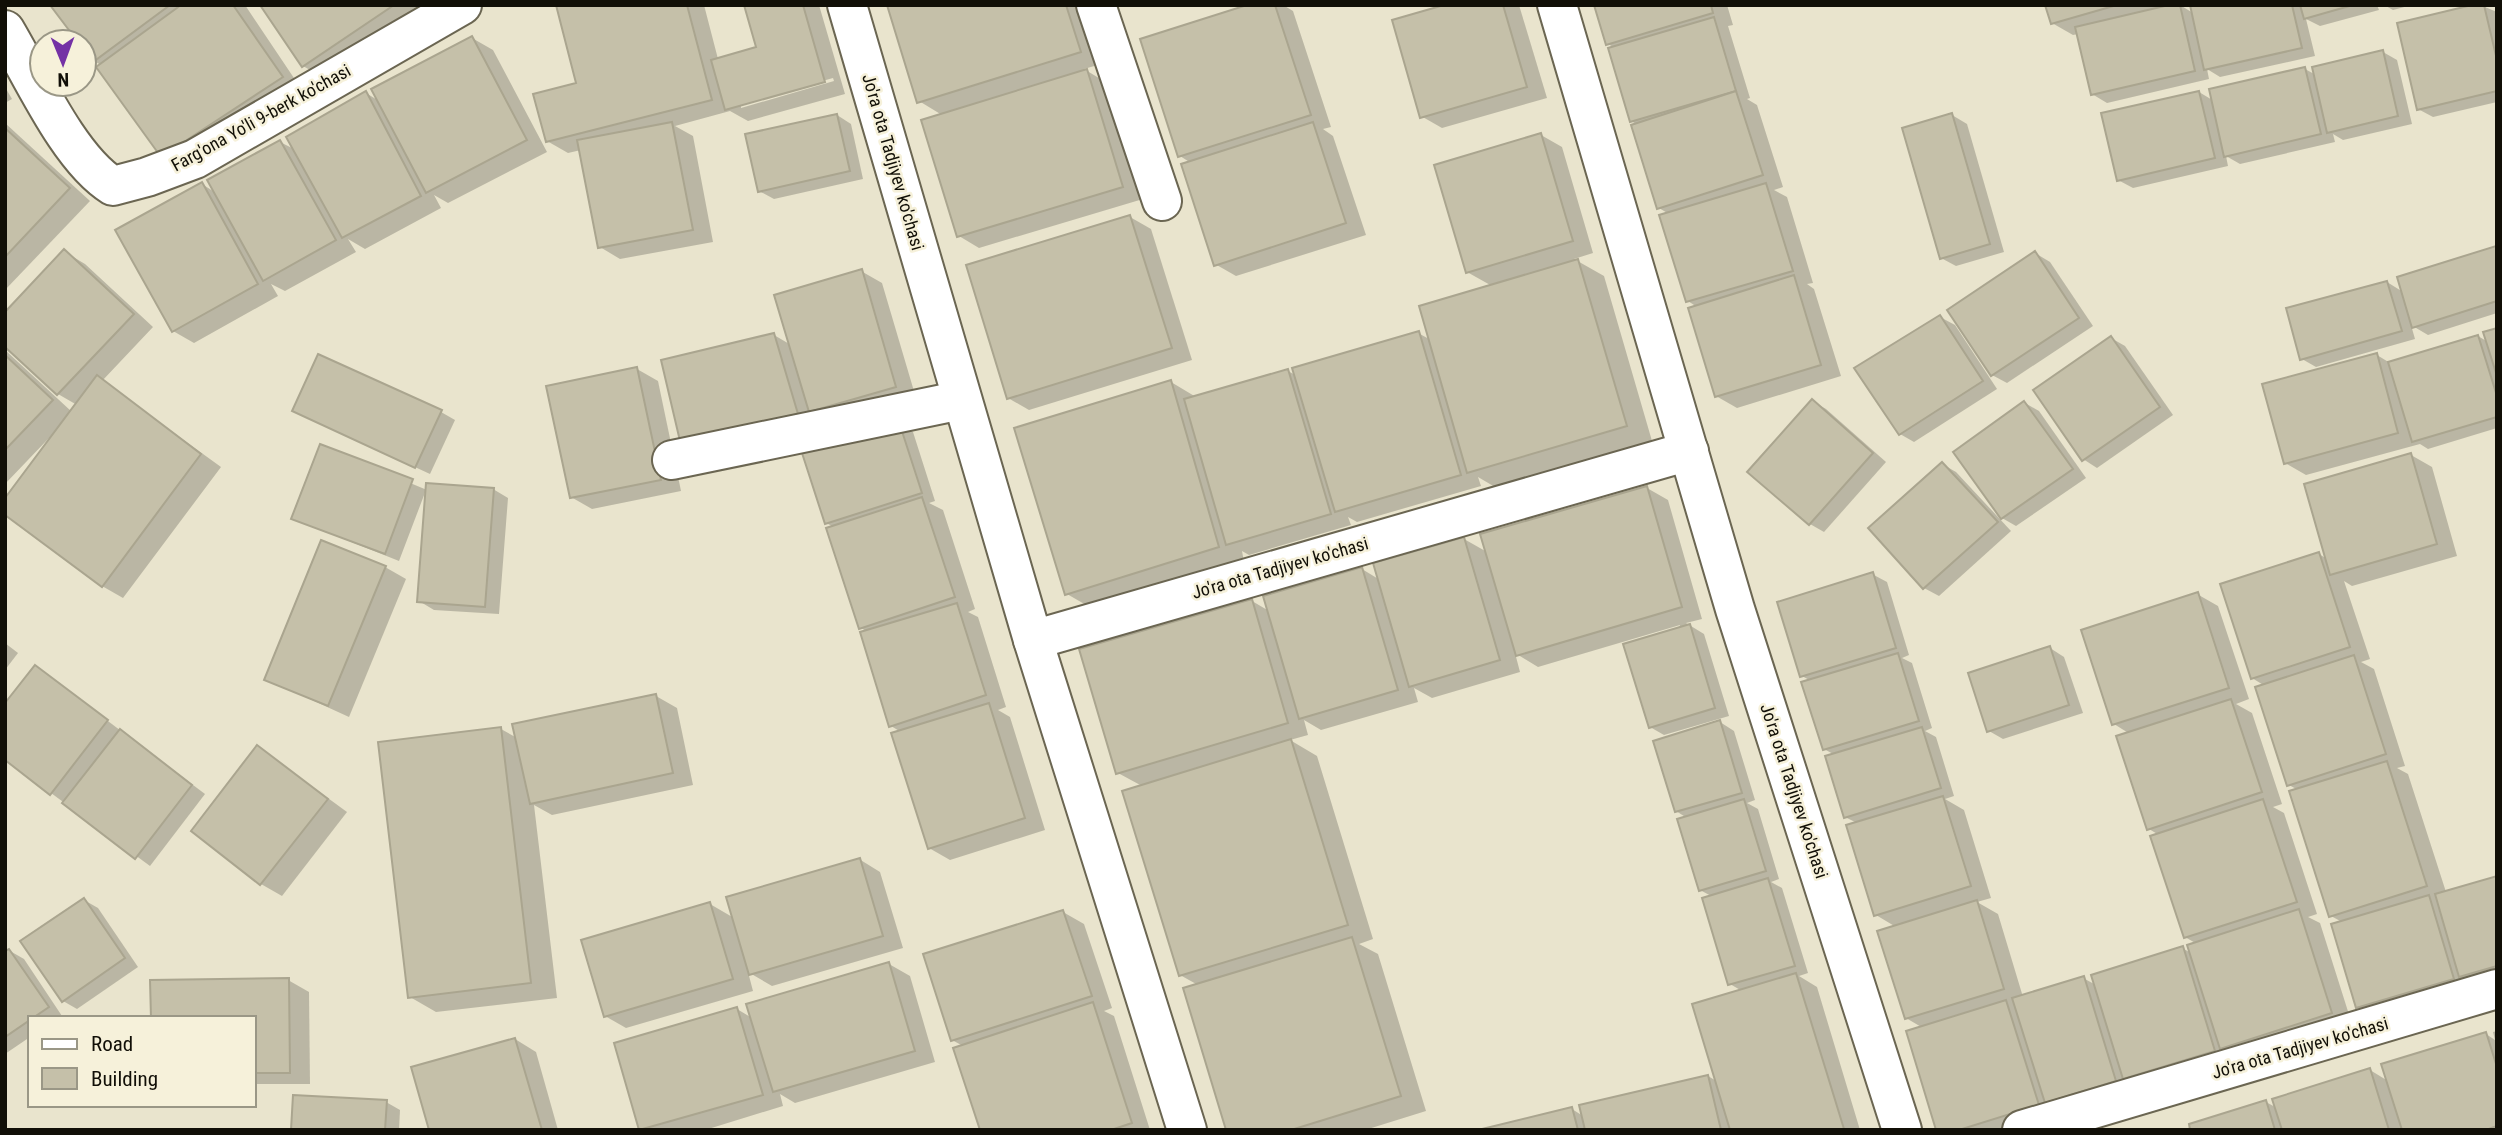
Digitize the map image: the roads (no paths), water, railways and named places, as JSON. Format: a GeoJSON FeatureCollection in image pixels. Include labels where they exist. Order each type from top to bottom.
{"type":"FeatureCollection","features":[{"type":"Feature","properties":{"kind":"street","name":"Farg'ona Yo'li 9-berk ko'chasi"},"geometry":{"type":"LineString","coordinates":[[5,30],[74,148],[95,175],[113,186],[148,177],[195,159],[462,5]]}},
{"type":"Feature","properties":{"kind":"street","name":"Jo'ra ota Tadjiyev ko'chasi"},"geometry":{"type":"LineString","coordinates":[[847,5],[1033,640],[1187,1130]]}},
{"type":"Feature","properties":{"kind":"street"},"geometry":{"type":"LineString","coordinates":[[1096,5],[1161,201]]}},
{"type":"Feature","properties":{"kind":"street","name":"Jo'ra ota Tadjiyev ko'chasi"},"geometry":{"type":"LineString","coordinates":[[1557,5],[1735,609],[1902,1130]]}},
{"type":"Feature","properties":{"kind":"street"},"geometry":{"type":"LineString","coordinates":[[672,460],[962,400]]}},
{"type":"Feature","properties":{"kind":"street","name":"Jo'ra ota Tadjiyev ko'chasi"},"geometry":{"type":"LineString","coordinates":[[1033,640],[1689,451]]}},
{"type":"Feature","properties":{"kind":"street","name":"Jo'ra ota Tadjiyev ko'chasi"},"geometry":{"type":"LineString","coordinates":[[2022,1130],[2497,989]]}}]}
